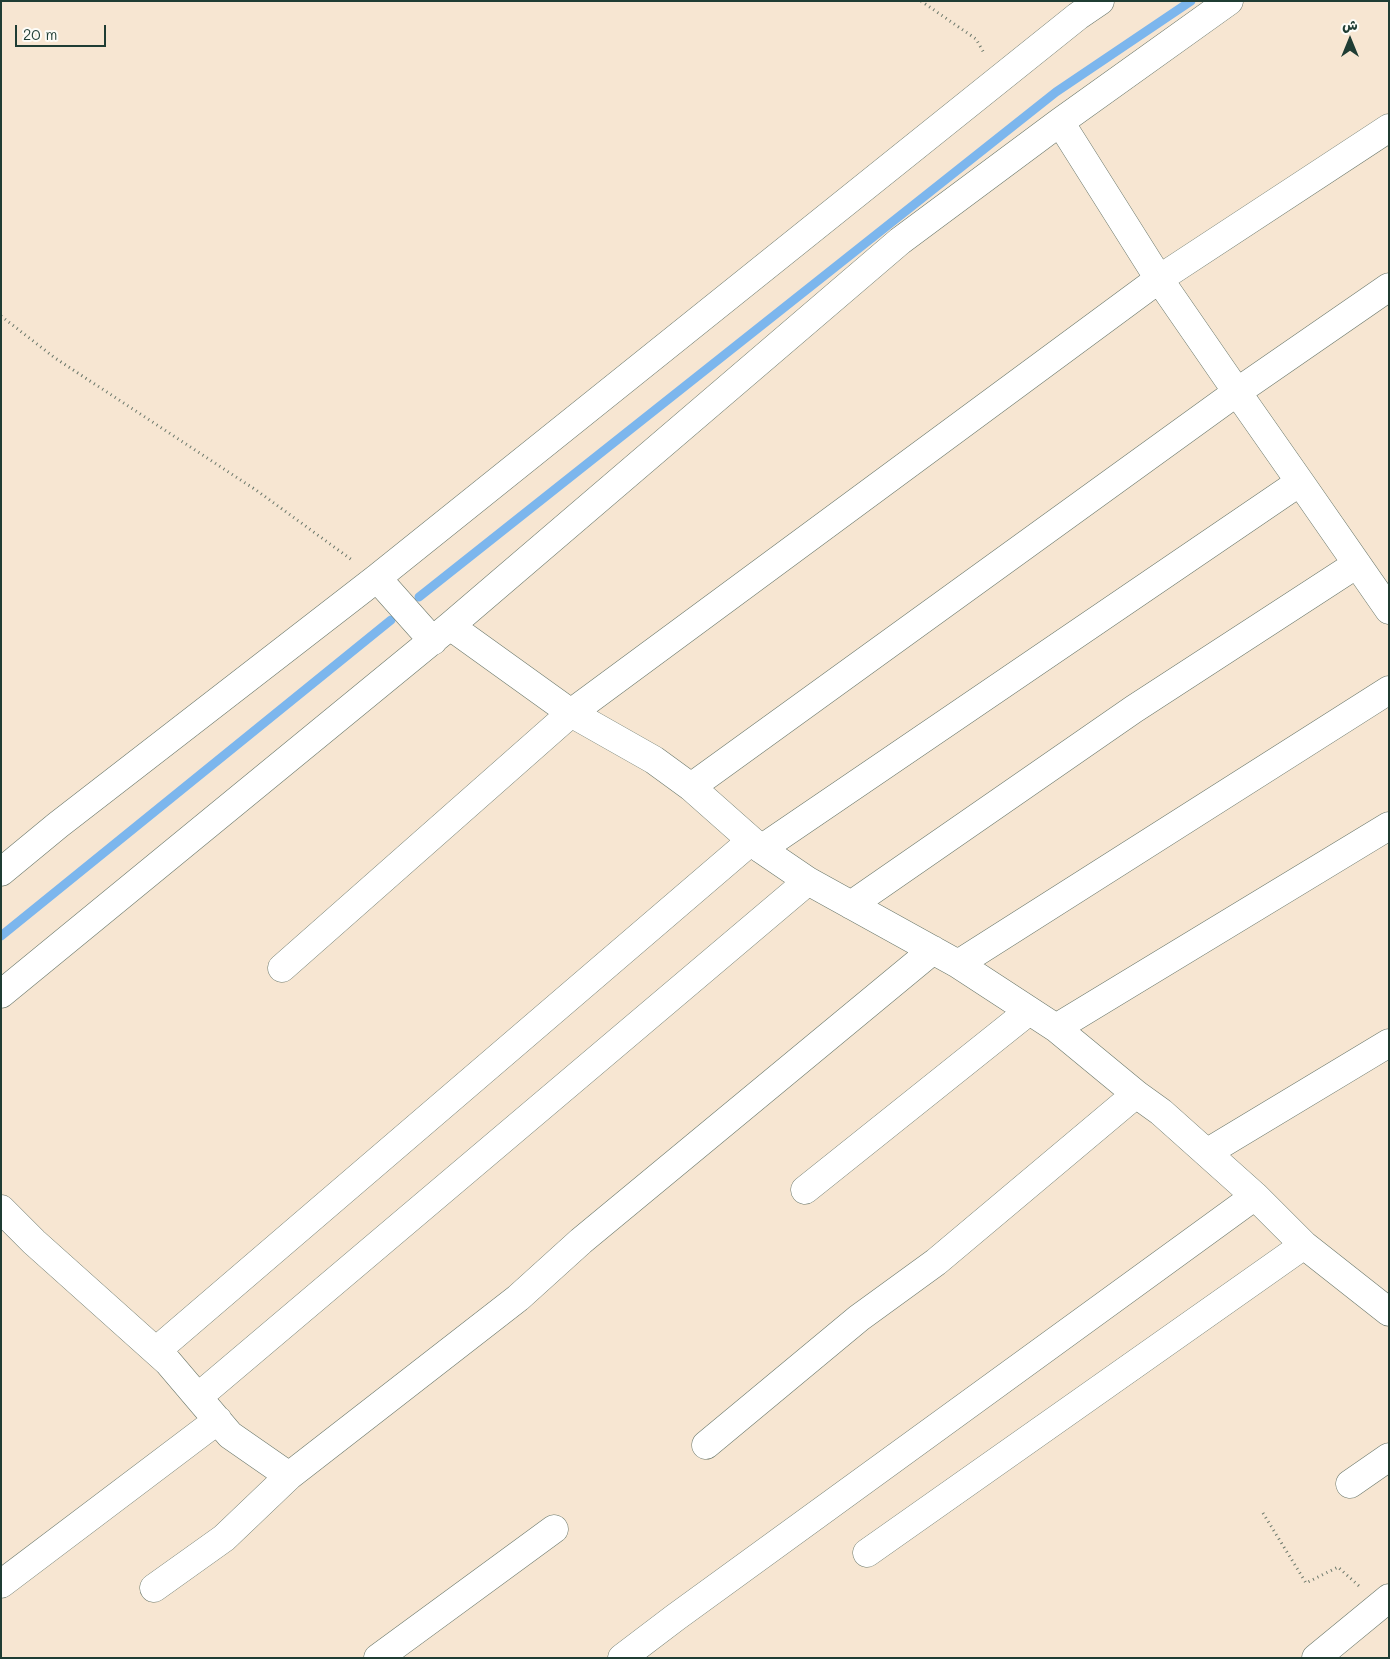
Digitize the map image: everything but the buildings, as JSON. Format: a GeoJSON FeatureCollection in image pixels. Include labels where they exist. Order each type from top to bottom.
{"type":"FeatureCollection","features":[{"type":"Feature","properties":{"kind":"street"},"geometry":{"type":"LineString","coordinates":[[1,872],[58,824],[377,578],[1078,16],[1100,1]]}},
{"type":"Feature","properties":{"kind":"street"},"geometry":{"type":"LineString","coordinates":[[1,994],[442,634],[900,241],[1060,122],[1229,1]]}},
{"type":"Feature","properties":{"kind":"street"},"geometry":{"type":"LineString","coordinates":[[1060,122],[1159,279],[1389,610]]}},
{"type":"Feature","properties":{"kind":"street"},"geometry":{"type":"LineString","coordinates":[[282,968],[571,712],[1159,279],[1389,128]]}},
{"type":"Feature","properties":{"kind":"street"},"geometry":{"type":"LineString","coordinates":[[691,787],[1237,392],[1389,287]]}},
{"type":"Feature","properties":{"kind":"street"},"geometry":{"type":"LineString","coordinates":[[156,1351],[756,845],[1300,482]]}},
{"type":"Feature","properties":{"kind":"street"},"geometry":{"type":"LineString","coordinates":[[851,905],[1134,708],[1357,564]]}},
{"type":"Feature","properties":{"kind":"street"},"geometry":{"type":"LineString","coordinates":[[377,578],[442,634],[654,760],[691,787],[756,845],[808,880],[958,964],[1056,1028],[1208,1152],[1304,1245],[1389,1312]]}},
{"type":"Feature","properties":{"kind":"street"},"geometry":{"type":"LineString","coordinates":[[958,964],[1389,690]]}},
{"type":"Feature","properties":{"kind":"street"},"geometry":{"type":"LineString","coordinates":[[1056,1028],[1389,826]]}},
{"type":"Feature","properties":{"kind":"street"},"geometry":{"type":"LineString","coordinates":[[198,1397],[808,880]]}},
{"type":"Feature","properties":{"kind":"street"},"geometry":{"type":"LineString","coordinates":[[154,1588],[224,1538],[289,1476],[518,1298],[581,1241],[933,950]]}},
{"type":"Feature","properties":{"kind":"street"},"geometry":{"type":"LineString","coordinates":[[806,1190],[1030,1011]]}},
{"type":"Feature","properties":{"kind":"street"},"geometry":{"type":"LineString","coordinates":[[1208,1152],[1389,1043]]}},
{"type":"Feature","properties":{"kind":"street"},"geometry":{"type":"LineString","coordinates":[[706,1444],[859,1318],[951,1250],[1136,1094]]}},
{"type":"Feature","properties":{"kind":"street"},"geometry":{"type":"LineString","coordinates":[[622,1658],[1255,1196]]}},
{"type":"Feature","properties":{"kind":"street"},"geometry":{"type":"LineString","coordinates":[[1,1208],[34,1242],[168,1362],[230,1435],[289,1476]]}},
{"type":"Feature","properties":{"kind":"street"},"geometry":{"type":"LineString","coordinates":[[867,1553],[1304,1245]]}},
{"type":"Feature","properties":{"kind":"street"},"geometry":{"type":"LineString","coordinates":[[1,1584],[218,1420]]}},
{"type":"Feature","properties":{"kind":"street"},"geometry":{"type":"LineString","coordinates":[[1350,1484],[1389,1457]]}},
{"type":"Feature","properties":{"kind":"street"},"geometry":{"type":"LineString","coordinates":[[378,1658],[554,1529]]}},
{"type":"Feature","properties":{"kind":"street"},"geometry":{"type":"LineString","coordinates":[[1316,1658],[1384,1602]]}},
{"type":"Feature","properties":{"kind":"path"},"geometry":{"type":"LineString","coordinates":[[921,1],[976,39],[1000,79]]}},
{"type":"Feature","properties":{"kind":"path"},"geometry":{"type":"LineString","coordinates":[[1,316],[55,358],[256,490],[377,578]]}},
{"type":"Feature","properties":{"kind":"path"},"geometry":{"type":"LineString","coordinates":[[1263,1513],[1306,1583],[1338,1567],[1384,1602]]}},
{"type":"Feature","properties":{"kind":"waterway"},"geometry":{"type":"LineString","coordinates":[[419,597],[1056,92],[1191,1]]}},
{"type":"Feature","properties":{"kind":"waterway"},"geometry":{"type":"LineString","coordinates":[[1,936],[391,620]]}}]}
